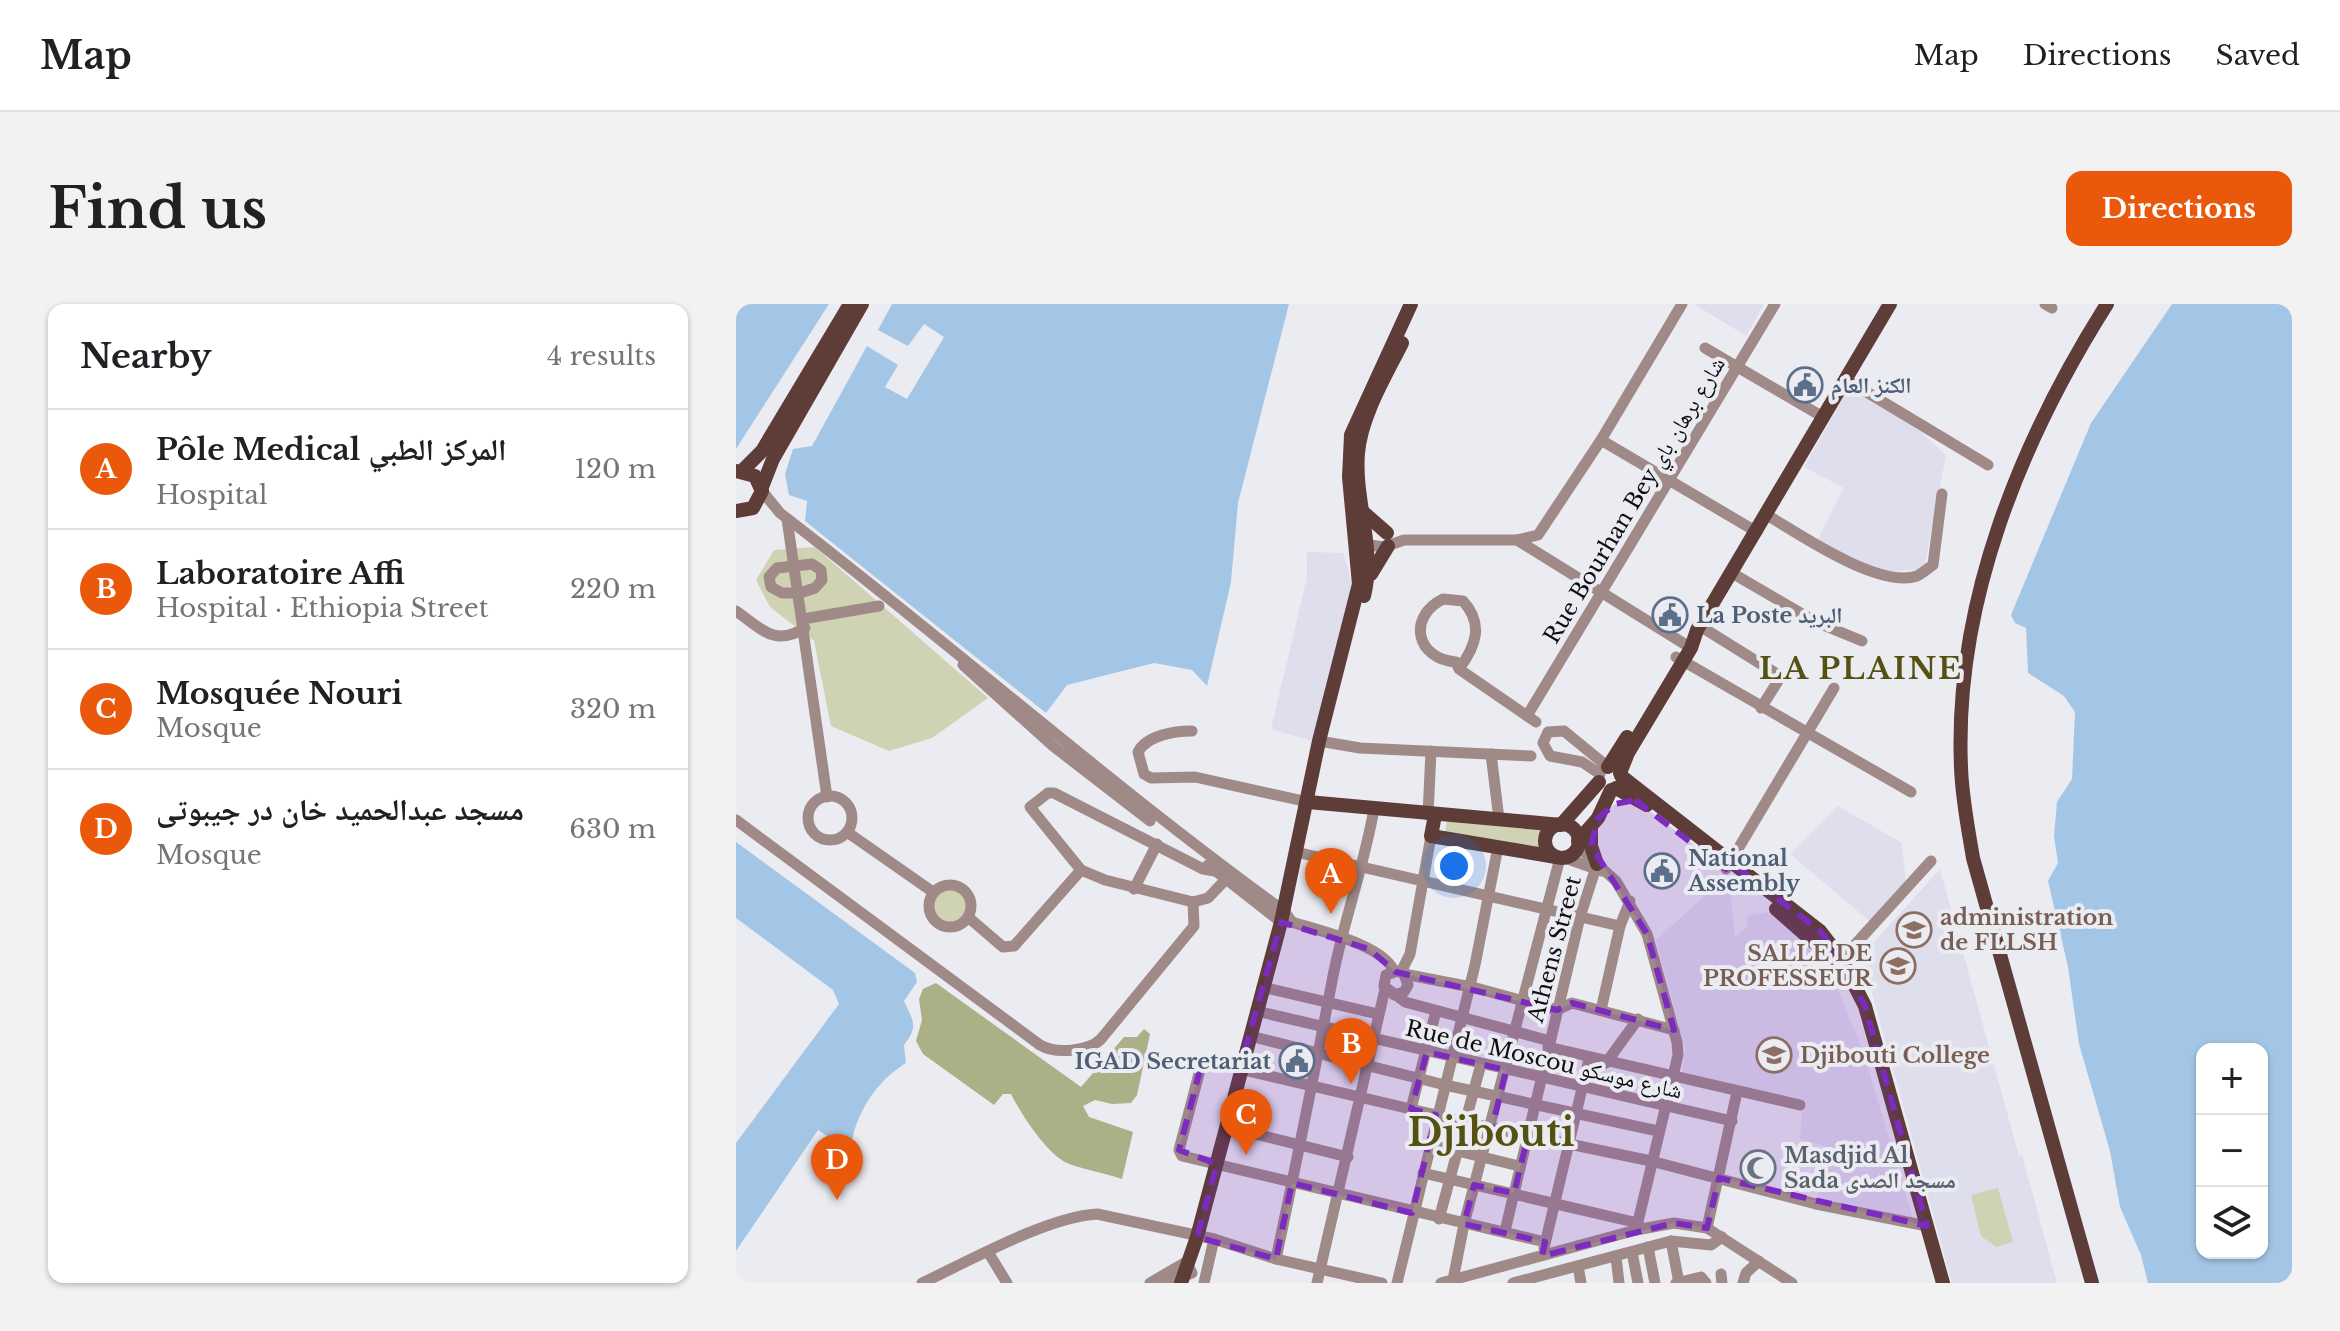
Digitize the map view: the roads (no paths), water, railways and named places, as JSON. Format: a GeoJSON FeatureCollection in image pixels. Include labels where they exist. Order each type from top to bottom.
{"type":"FeatureCollection","features":[{"type":"Feature","properties":{"kind":"main road"},"geometry":{"type":"LineString","coordinates":[[739,471],[752,464],[773,435],[850,304]]}},
{"type":"Feature","properties":{"kind":"main road"},"geometry":{"type":"LineString","coordinates":[[741,513],[758,504],[773,459],[862,304]]}},
{"type":"Feature","properties":{"kind":"main road"},"geometry":{"type":"LineString","coordinates":[[1369,577],[1349,477],[1356,436],[1411,304]]}},
{"type":"Feature","properties":{"kind":"main road"},"geometry":{"type":"LineString","coordinates":[[1186,1276],[1262,987],[1285,918],[1296,852],[1359,584],[1364,541],[1356,436],[1421,304]]}},
{"type":"Feature","properties":{"kind":"main road"},"geometry":{"type":"LineString","coordinates":[[1598,868],[1591,846],[1594,822],[1611,779],[1890,304]]}},
{"type":"Feature","properties":{"kind":"main road"},"geometry":{"type":"LineString","coordinates":[[2092,1283],[1973,858],[1963,800],[1961,720],[1975,606],[1988,555],[2060,384],[2107,304]]}},
{"type":"Feature","properties":{"kind":"main road"},"geometry":{"type":"LineString","coordinates":[[739,471],[755,476],[762,489]]}},
{"type":"Feature","properties":{"kind":"main road"},"geometry":{"type":"LineString","coordinates":[[1322,746],[1369,577],[1387,540],[1363,512]]}},
{"type":"Feature","properties":{"kind":"main road"},"geometry":{"type":"LineString","coordinates":[[1611,779],[1728,865],[1837,958],[1858,1008],[1943,1283]]}},
{"type":"Feature","properties":{"kind":"main road"},"geometry":{"type":"LineString","coordinates":[[1560,858],[1547,850],[1545,839],[1551,829],[1561,825],[1611,779]]}},
{"type":"Feature","properties":{"kind":"main road"},"geometry":{"type":"LineString","coordinates":[[1611,779],[1728,865]]}},
{"type":"Feature","properties":{"kind":"main road"},"geometry":{"type":"LineString","coordinates":[[1432,815],[1431,836],[1560,858],[1578,844],[1594,822],[1622,801],[1647,804]]}},
{"type":"Feature","properties":{"kind":"main road"},"geometry":{"type":"LineString","coordinates":[[1308,802],[1561,825],[1571,828],[1578,844]]}},
{"type":"Feature","properties":{"kind":"main road"},"geometry":{"type":"LineString","coordinates":[[1923,1226],[1936,1283]]}},
{"type":"Feature","properties":{"kind":"street"},"geometry":{"type":"LineString","coordinates":[[1364,541],[1517,540],[1538,535],[1547,526],[1601,440],[1682,304]]}},
{"type":"Feature","properties":{"kind":"street","name":"Rue Bourhan Bey شارع برهان باي"},"geometry":{"type":"LineString","coordinates":[[1532,719],[1601,595],[1775,304]]}},
{"type":"Feature","properties":{"kind":"street"},"geometry":{"type":"LineString","coordinates":[[1705,348],[1823,417]]}},
{"type":"Feature","properties":{"kind":"street"},"geometry":{"type":"LineString","coordinates":[[1845,379],[1988,465]]}},
{"type":"Feature","properties":{"kind":"street"},"geometry":{"type":"LineString","coordinates":[[1601,440],[1757,532]]}},
{"type":"Feature","properties":{"kind":"street"},"geometry":{"type":"LineString","coordinates":[[762,489],[783,516],[947,647],[962,655],[1121,789],[1285,918],[1344,939],[1397,970],[1467,988],[1492,991],[1557,1010],[1572,1003],[1674,1030]]}},
{"type":"Feature","properties":{"kind":"street"},"geometry":{"type":"LineString","coordinates":[[1767,515],[1826,552],[1883,575],[1916,577],[1933,565],[1942,494]]}},
{"type":"Feature","properties":{"kind":"street"},"geometry":{"type":"LineString","coordinates":[[741,513],[783,516]]}},
{"type":"Feature","properties":{"kind":"street"},"geometry":{"type":"LineString","coordinates":[[783,516],[800,593],[827,797]]}},
{"type":"Feature","properties":{"kind":"street"},"geometry":{"type":"LineString","coordinates":[[1517,540],[1761,708],[1911,792]]}},
{"type":"Feature","properties":{"kind":"street"},"geometry":{"type":"LineString","coordinates":[[812,564],[821,570],[820,584],[800,593],[775,592],[769,577],[777,568],[795,565],[812,564]]}},
{"type":"Feature","properties":{"kind":"street"},"geometry":{"type":"LineString","coordinates":[[1732,573],[1816,622],[1862,641]]}},
{"type":"Feature","properties":{"kind":"street"},"geometry":{"type":"LineString","coordinates":[[1459,669],[1472,650],[1476,622],[1463,601],[1443,599],[1425,612],[1419,633],[1421,642],[1436,657],[1456,662],[1459,669],[1532,719],[1561,729],[1586,759],[1611,779]]}},
{"type":"Feature","properties":{"kind":"street"},"geometry":{"type":"LineString","coordinates":[[736,611],[783,639],[804,624],[879,606]]}},
{"type":"Feature","properties":{"kind":"street"},"geometry":{"type":"LineString","coordinates":[[1699,628],[1777,674],[1778,681],[1761,708]]}},
{"type":"Feature","properties":{"kind":"street"},"geometry":{"type":"LineString","coordinates":[[1728,865],[1834,688]]}},
{"type":"Feature","properties":{"kind":"street"},"geometry":{"type":"LineString","coordinates":[[1532,719],[1550,756]]}},
{"type":"Feature","properties":{"kind":"street"},"geometry":{"type":"LineString","coordinates":[[1531,756],[1551,730],[1561,729]]}},
{"type":"Feature","properties":{"kind":"street"},"geometry":{"type":"LineString","coordinates":[[1192,731],[1177,731],[1141,746],[1138,752],[1144,774],[1151,778],[1195,777],[1308,802]]}},
{"type":"Feature","properties":{"kind":"street"},"geometry":{"type":"LineString","coordinates":[[1322,746],[1586,759]]}},
{"type":"Feature","properties":{"kind":"street"},"geometry":{"type":"LineString","coordinates":[[1431,751],[1432,815]]}},
{"type":"Feature","properties":{"kind":"street"},"geometry":{"type":"LineString","coordinates":[[1491,754],[1499,819]]}},
{"type":"Feature","properties":{"kind":"street"},"geometry":{"type":"LineString","coordinates":[[1048,793],[1203,869],[1224,872],[1208,898],[1193,902],[1134,889],[1081,870],[1032,810],[1033,803],[1048,793]]}},
{"type":"Feature","properties":{"kind":"street"},"geometry":{"type":"LineString","coordinates":[[827,797],[840,798],[849,807],[852,820],[847,832],[829,840],[811,829],[811,809],[827,797]]}},
{"type":"Feature","properties":{"kind":"street"},"geometry":{"type":"LineString","coordinates":[[1276,1259],[1318,1052],[1363,868],[1374,809]]}},
{"type":"Feature","properties":{"kind":"street"},"geometry":{"type":"LineString","coordinates":[[736,820],[1040,1045],[1053,1051],[1095,1044],[1101,1039],[1194,926],[1193,902]]}},
{"type":"Feature","properties":{"kind":"street"},"geometry":{"type":"LineString","coordinates":[[847,832],[933,892]]}},
{"type":"Feature","properties":{"kind":"street"},"geometry":{"type":"LineString","coordinates":[[1431,836],[1410,954],[1397,970],[1384,979],[1390,992],[1436,1011],[1589,1059],[1800,1105]]}},
{"type":"Feature","properties":{"kind":"street"},"geometry":{"type":"LineString","coordinates":[[1134,889],[1157,844]]}},
{"type":"Feature","properties":{"kind":"street"},"geometry":{"type":"LineString","coordinates":[[1578,844],[1598,868],[1616,881],[1647,934],[1678,1055],[1637,1226]]}},
{"type":"Feature","properties":{"kind":"street"},"geometry":{"type":"LineString","coordinates":[[1397,1283],[1436,1115],[1453,1058],[1498,847]]}},
{"type":"Feature","properties":{"kind":"street"},"geometry":{"type":"LineString","coordinates":[[1296,852],[1620,926]]}},
{"type":"Feature","properties":{"kind":"street"},"geometry":{"type":"LineString","coordinates":[[1447,1281],[1484,1158],[1521,1001],[1560,858],[1598,868]]}},
{"type":"Feature","properties":{"kind":"street"},"geometry":{"type":"LineString","coordinates":[[1837,958],[1886,913],[1931,861]]}},
{"type":"Feature","properties":{"kind":"street","name":"Athens Street"},"geometry":{"type":"LineString","coordinates":[[1505,1231],[1580,917],[1598,868]]}},
{"type":"Feature","properties":{"kind":"street"},"geometry":{"type":"LineString","coordinates":[[968,917],[1003,947],[1014,946],[1081,870]]}},
{"type":"Feature","properties":{"kind":"street"},"geometry":{"type":"LineString","coordinates":[[952,884],[965,890],[971,903],[968,917],[957,925],[937,923],[929,912],[933,892],[952,884]]}},
{"type":"Feature","properties":{"kind":"street"},"geometry":{"type":"LineString","coordinates":[[1601,1010],[1620,926],[1630,901]]}},
{"type":"Feature","properties":{"kind":"street"},"geometry":{"type":"LineString","coordinates":[[1317,1283],[1378,1014],[1390,992],[1406,988],[1397,970]]}},
{"type":"Feature","properties":{"kind":"street"},"geometry":{"type":"LineString","coordinates":[[1262,987],[1378,1014]]}},
{"type":"Feature","properties":{"kind":"street","name":"Rue de Moscou شارع موسكو"},"geometry":{"type":"LineString","coordinates":[[1256,1011],[1732,1121]]}},
{"type":"Feature","properties":{"kind":"street"},"geometry":{"type":"LineString","coordinates":[[1411,1109],[1436,1011]]}},
{"type":"Feature","properties":{"kind":"street"},"geometry":{"type":"LineString","coordinates":[[1606,1063],[1638,1019]]}},
{"type":"Feature","properties":{"kind":"street"},"geometry":{"type":"LineString","coordinates":[[1250,1036],[1445,1085],[1500,1094],[1658,1131]]}},
{"type":"Feature","properties":{"kind":"street"},"geometry":{"type":"LineString","coordinates":[[1542,1256],[1589,1059]]}},
{"type":"Feature","properties":{"kind":"street"},"geometry":{"type":"LineString","coordinates":[[1545,1242],[1337,1195],[1179,1154],[1191,1098],[1204,1063],[1651,1161],[1923,1226]]}},
{"type":"Feature","properties":{"kind":"street"},"geometry":{"type":"LineString","coordinates":[[1439,1219],[1463,1121],[1481,1064]]}},
{"type":"Feature","properties":{"kind":"street"},"geometry":{"type":"LineString","coordinates":[[1707,1228],[1737,1092]]}},
{"type":"Feature","properties":{"kind":"street"},"geometry":{"type":"LineString","coordinates":[[1227,1127],[1348,1157]]}},
{"type":"Feature","properties":{"kind":"street"},"geometry":{"type":"LineString","coordinates":[[1429,1144],[1519,1166]]}},
{"type":"Feature","properties":{"kind":"street"},"geometry":{"type":"LineString","coordinates":[[1423,1173],[1514,1193],[1637,1226]]}},
{"type":"Feature","properties":{"kind":"street"},"geometry":{"type":"LineString","coordinates":[[922,1283],[988,1252],[1082,1215],[1108,1215],[1196,1242],[1214,1239],[1276,1259],[1382,1283]]}},
{"type":"Feature","properties":{"kind":"street"},"geometry":{"type":"LineString","coordinates":[[1447,1281],[1542,1256],[1637,1226],[1674,1223],[1707,1228],[1792,1283]]}},
{"type":"Feature","properties":{"kind":"street"},"geometry":{"type":"LineString","coordinates":[[1522,1282],[1544,1280],[1578,1266],[1671,1241],[1680,1239],[1711,1245],[1722,1237]]}},
{"type":"Feature","properties":{"kind":"street"},"geometry":{"type":"LineString","coordinates":[[1204,1283],[1214,1239]]}},
{"type":"Feature","properties":{"kind":"street"},"geometry":{"type":"LineString","coordinates":[[1671,1241],[1678,1283],[1703,1280]]}},
{"type":"Feature","properties":{"kind":"street"},"geometry":{"type":"LineString","coordinates":[[1648,1247],[1655,1283]]}},
{"type":"Feature","properties":{"kind":"street"},"geometry":{"type":"LineString","coordinates":[[988,1252],[1007,1283]]}},
{"type":"Feature","properties":{"kind":"street"},"geometry":{"type":"LineString","coordinates":[[1632,1252],[1638,1283]]}},
{"type":"Feature","properties":{"kind":"street"},"geometry":{"type":"LineString","coordinates":[[1616,1257],[1619,1283]]}},
{"type":"Feature","properties":{"kind":"street"},"geometry":{"type":"LineString","coordinates":[[1743,1283],[1746,1273],[1759,1261]]}},
{"type":"Feature","properties":{"kind":"street"},"geometry":{"type":"LineString","coordinates":[[1578,1266],[1581,1283]]}},
{"type":"Feature","properties":{"kind":"street"},"geometry":{"type":"LineString","coordinates":[[1150,1283],[1186,1276]]}},
{"type":"Feature","properties":{"kind":"street"},"geometry":{"type":"LineString","coordinates":[[1165,1283],[1186,1276]]}},
{"type":"Feature","properties":{"kind":"water"},"geometry":{"type":"Polygon","coordinates":[[[736,304],[829,304],[736,449],[736,304]]]}},
{"type":"Feature","properties":{"kind":"water"},"geometry":{"type":"Polygon","coordinates":[[[892,304],[1289,304],[1238,503],[1231,582],[1207,686],[1192,670],[1154,663],[1067,685],[1046,713],[805,521],[807,501],[789,495],[785,474],[793,449],[812,446],[867,346],[898,365],[885,387],[907,399],[944,337],[924,324],[908,346],[878,330],[892,304]]]}},
{"type":"Feature","properties":{"kind":"water"},"geometry":{"type":"Polygon","coordinates":[[[2172,304],[2292,304],[2292,1283],[2148,1283],[2141,1255],[2120,1207],[2110,1151],[2079,1044],[2068,967],[2048,881],[2058,863],[2054,836],[2057,802],[2072,779],[2075,712],[2064,696],[2028,673],[2026,628],[2015,623],[2011,615],[2091,423],[2172,304]]]}},
{"type":"Feature","properties":{"kind":"water"},"geometry":{"type":"Polygon","coordinates":[[[736,842],[915,973],[917,982],[904,1001],[913,1023],[912,1033],[904,1045],[906,1063],[885,1080],[868,1100],[856,1124],[850,1151],[818,1130],[736,1251],[736,1143],[839,1004],[833,990],[736,918],[736,842]]]}},
{"type":"Feature","properties":{"kind":"place","name":"الكنز العام"},"geometry":{"type":"Point","coordinates":[1805,385]}},
{"type":"Feature","properties":{"kind":"place","name":"La Poste البريد"},"geometry":{"type":"Point","coordinates":[1670,615]}},
{"type":"Feature","properties":{"kind":"place","name":"National Assembly"},"geometry":{"type":"Point","coordinates":[1662,871]}},
{"type":"Feature","properties":{"kind":"place","name":"Pôle Medical المركز الطبي"},"geometry":{"type":"Point","coordinates":[1331,914]}},
{"type":"Feature","properties":{"kind":"place","name":"administration de FLLSH"},"geometry":{"type":"Point","coordinates":[1914,930]}},
{"type":"Feature","properties":{"kind":"place","name":"SALLE DE PROFESSEUR"},"geometry":{"type":"Point","coordinates":[1898,966]}},
{"type":"Feature","properties":{"kind":"place","name":"Djibouti College"},"geometry":{"type":"Point","coordinates":[1774,1055]}},
{"type":"Feature","properties":{"kind":"place","name":"IGAD Secretariat"},"geometry":{"type":"Point","coordinates":[1297,1061]}},
{"type":"Feature","properties":{"kind":"place","name":"Laboratoire Affi"},"geometry":{"type":"Point","coordinates":[1351,1084]}},
{"type":"Feature","properties":{"kind":"place","name":"Mosquée Nouri"},"geometry":{"type":"Point","coordinates":[1246,1155]}},
{"type":"Feature","properties":{"kind":"place","name":"Masdjid Al Sada مسجد الصدى"},"geometry":{"type":"Point","coordinates":[1758,1168]}},
{"type":"Feature","properties":{"kind":"place","name":"مسجد عبدالحمید خان در جیبوتی"},"geometry":{"type":"Point","coordinates":[837,1200]}},
{"type":"Feature","properties":{"kind":"district","name":"LA PLAINE"},"geometry":{"type":"Point","coordinates":[1861,669]}},
{"type":"Feature","properties":{"kind":"district","name":"Djibouti"},"geometry":{"type":"Point","coordinates":[1491,1133]}}]}
